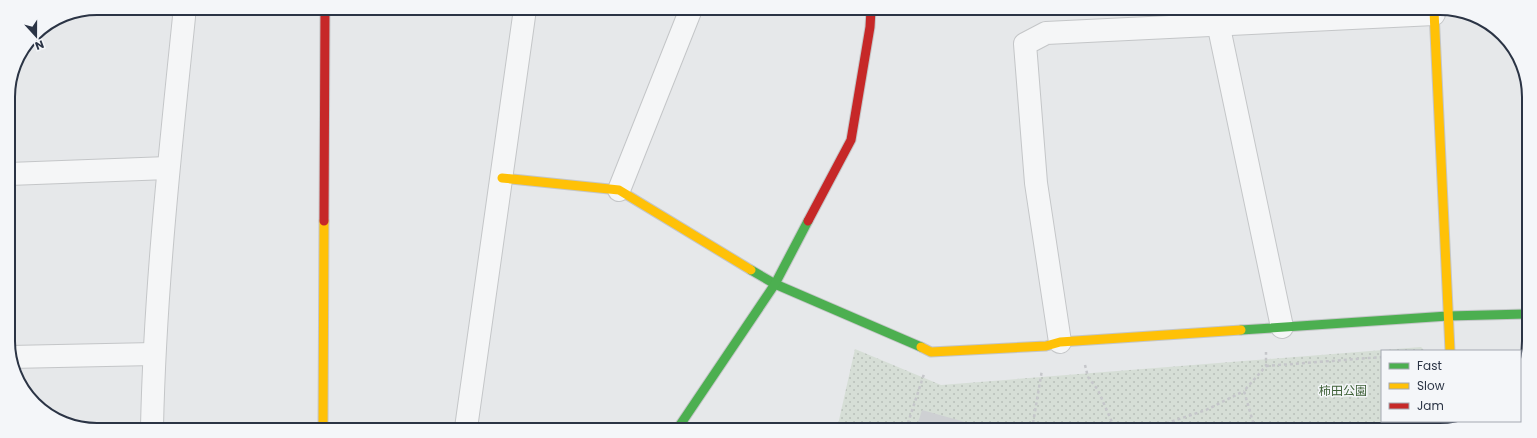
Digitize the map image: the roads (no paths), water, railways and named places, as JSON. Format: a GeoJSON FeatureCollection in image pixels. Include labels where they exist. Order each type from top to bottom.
{"type":"FeatureCollection","features":[{"type":"Feature","properties":{"kind":"street"},"geometry":{"type":"LineString","coordinates":[[152,423],[154,354],[168,168],[184,15]]}},
{"type":"Feature","properties":{"kind":"street"},"geometry":{"type":"LineString","coordinates":[[323,423],[325,15]]}},
{"type":"Feature","properties":{"kind":"street"},"geometry":{"type":"LineString","coordinates":[[467,423],[524,15]]}},
{"type":"Feature","properties":{"kind":"street"},"geometry":{"type":"LineString","coordinates":[[619,190],[689,15]]}},
{"type":"Feature","properties":{"kind":"street"},"geometry":{"type":"LineString","coordinates":[[681,423],[775,284],[851,140],[871,15]]}},
{"type":"Feature","properties":{"kind":"street"},"geometry":{"type":"LineString","coordinates":[[1062,343],[1036,183],[1025,44],[1046,33],[1375,15]]}},
{"type":"Feature","properties":{"kind":"street"},"geometry":{"type":"LineString","coordinates":[[1434,15],[1450,350]]}},
{"type":"Feature","properties":{"kind":"street"},"geometry":{"type":"LineString","coordinates":[[1218,23],[1274,328]]}},
{"type":"Feature","properties":{"kind":"street"},"geometry":{"type":"LineString","coordinates":[[15,174],[168,168]]}},
{"type":"Feature","properties":{"kind":"street"},"geometry":{"type":"LineString","coordinates":[[502,178],[619,190],[775,284],[931,352],[1448,316],[1522,314]]}},
{"type":"Feature","properties":{"kind":"street"},"geometry":{"type":"LineString","coordinates":[[17,357],[154,354]]}},
{"type":"Feature","properties":{"kind":"park label","name":"柿田公園"},"geometry":{"type":"Point","coordinates":[1343,391]}}]}
